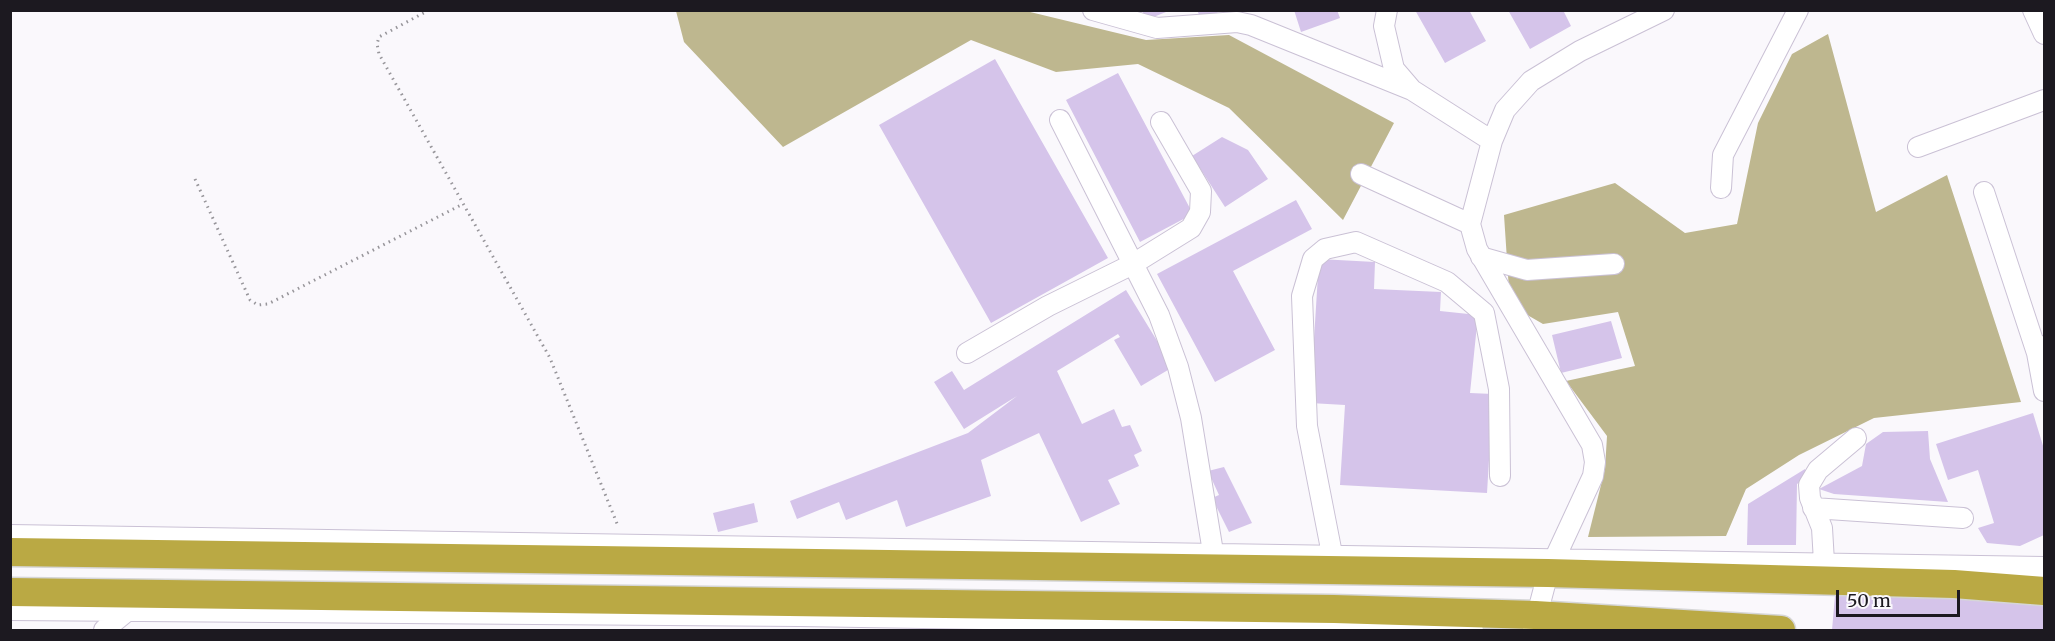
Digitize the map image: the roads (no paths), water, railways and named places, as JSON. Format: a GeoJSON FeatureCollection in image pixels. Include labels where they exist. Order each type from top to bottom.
{"type":"FeatureCollection","features":[{"type":"Feature","properties":{"kind":"highway"},"geometry":{"type":"LineString","coordinates":[[10,552],[1552,565],[1954,584],[2044,591]]}},
{"type":"Feature","properties":{"kind":"highway"},"geometry":{"type":"LineString","coordinates":[[10,592],[693,599],[1781,630]]}},
{"type":"Feature","properties":{"kind":"street"},"geometry":{"type":"LineString","coordinates":[[1093,10],[1157,28],[1237,22],[1251,25],[1412,90],[1492,141]]}},
{"type":"Feature","properties":{"kind":"street"},"geometry":{"type":"LineString","coordinates":[[1387,10],[1384,26],[1394,69],[1412,90]]}},
{"type":"Feature","properties":{"kind":"street"},"geometry":{"type":"LineString","coordinates":[[1534,623],[1552,565],[1593,476],[1595,462],[1592,445],[1481,257],[1471,215],[1492,141],[1505,110],[1531,81],[1580,51],[1664,10]]}},
{"type":"Feature","properties":{"kind":"street"},"geometry":{"type":"LineString","coordinates":[[1721,188],[1723,155],[1798,10]]}},
{"type":"Feature","properties":{"kind":"street"},"geometry":{"type":"LineString","coordinates":[[2033,10],[2044,34]]}},
{"type":"Feature","properties":{"kind":"street"},"geometry":{"type":"LineString","coordinates":[[1918,147],[2044,100]]}},
{"type":"Feature","properties":{"kind":"street"},"geometry":{"type":"LineString","coordinates":[[1060,120],[1159,315],[1178,367],[1191,418],[1213,552]]}},
{"type":"Feature","properties":{"kind":"street"},"geometry":{"type":"LineString","coordinates":[[967,353],[1048,306],[1134,264],[1191,228],[1200,212],[1201,191],[1161,122]]}},
{"type":"Feature","properties":{"kind":"street"},"geometry":{"type":"LineString","coordinates":[[1361,174],[1471,215]]}},
{"type":"Feature","properties":{"kind":"street"},"geometry":{"type":"LineString","coordinates":[[1984,192],[2040,355],[2044,391]]}},
{"type":"Feature","properties":{"kind":"street"},"geometry":{"type":"LineString","coordinates":[[1332,554],[1307,426],[1302,296],[1313,259],[1325,249],[1356,242],[1447,282],[1484,313],[1499,389],[1500,476]]}},
{"type":"Feature","properties":{"kind":"street"},"geometry":{"type":"LineString","coordinates":[[1481,257],[1527,270],[1614,264]]}},
{"type":"Feature","properties":{"kind":"street"},"geometry":{"type":"LineString","coordinates":[[1824,562],[1822,528],[1813,508],[1809,485],[1818,470],[1856,438]]}},
{"type":"Feature","properties":{"kind":"street"},"geometry":{"type":"LineString","coordinates":[[1813,508],[1963,518]]}},
{"type":"Feature","properties":{"kind":"street"},"geometry":{"type":"LineString","coordinates":[[10,535],[1332,554],[1552,565],[1824,562],[2044,567]]}},
{"type":"Feature","properties":{"kind":"street"},"geometry":{"type":"LineString","coordinates":[[10,610],[778,623],[1355,625],[1473,630]]}},
{"type":"Feature","properties":{"kind":"street"},"geometry":{"type":"LineString","coordinates":[[104,630],[126,612]]}}]}
